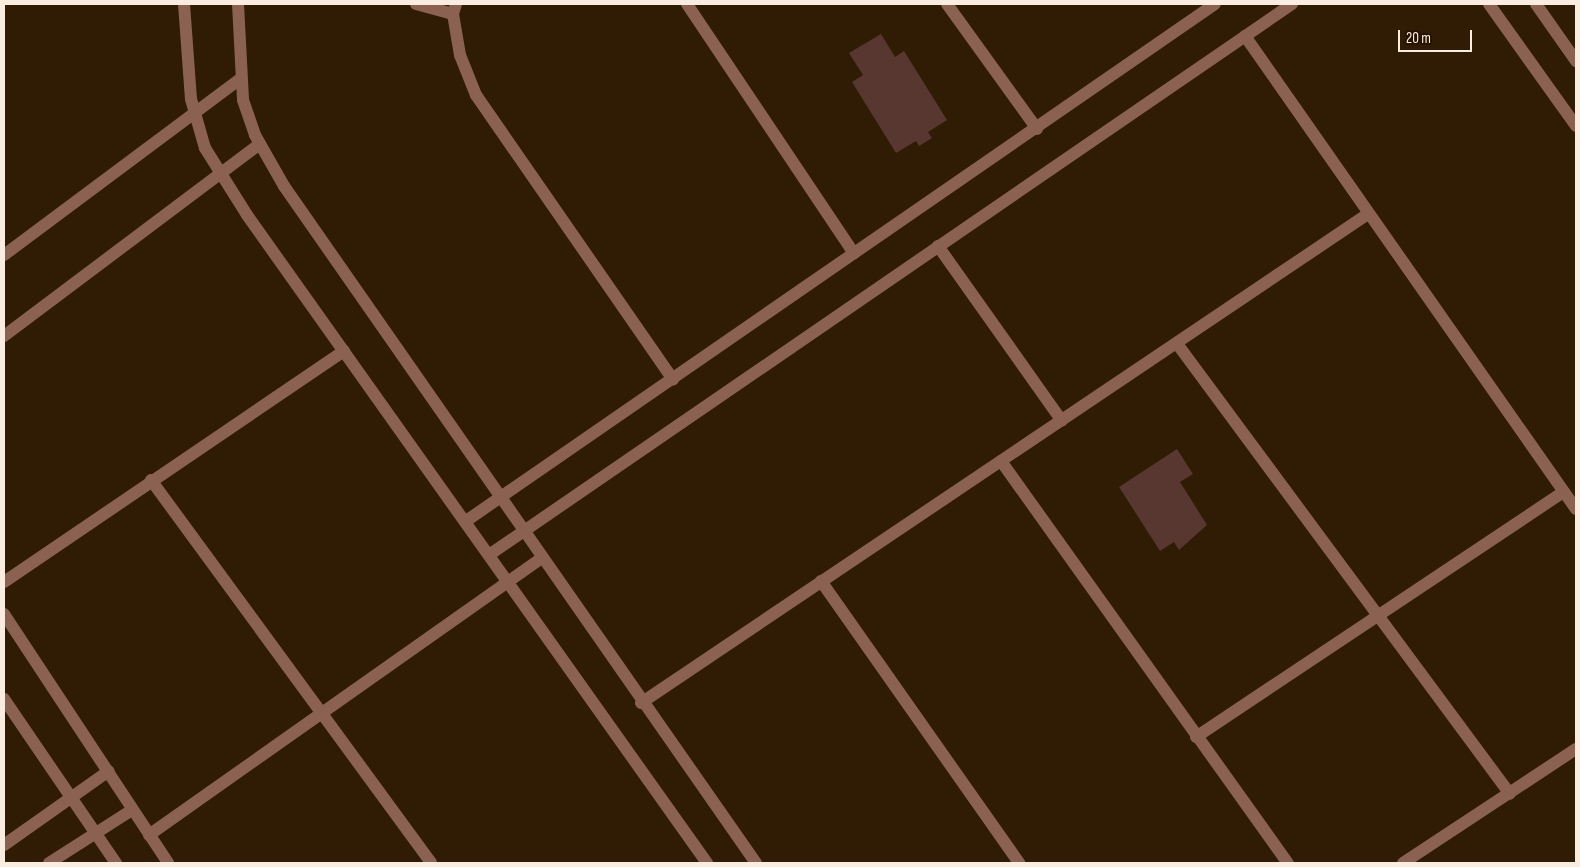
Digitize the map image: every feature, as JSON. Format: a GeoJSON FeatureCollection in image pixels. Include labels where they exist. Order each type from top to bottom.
{"type":"FeatureCollection","features":[{"type":"Feature","properties":{"kind":"street"},"geometry":{"type":"LineString","coordinates":[[184,4],[184,37],[196,114],[205,148],[344,351],[706,863]]}},
{"type":"Feature","properties":{"kind":"street"},"geometry":{"type":"LineString","coordinates":[[238,4],[240,79],[260,144],[284,186],[503,495],[541,558],[641,703],[756,863]]}},
{"type":"Feature","properties":{"kind":"street"},"geometry":{"type":"LineString","coordinates":[[416,4],[455,9],[460,55],[476,95],[673,380]]}},
{"type":"Feature","properties":{"kind":"street"},"geometry":{"type":"LineString","coordinates":[[687,4],[854,253]]}},
{"type":"Feature","properties":{"kind":"street"},"geometry":{"type":"LineString","coordinates":[[947,4],[1037,129]]}},
{"type":"Feature","properties":{"kind":"street"},"geometry":{"type":"LineString","coordinates":[[466,521],[1037,129],[1214,4]]}},
{"type":"Feature","properties":{"kind":"street"},"geometry":{"type":"LineString","coordinates":[[489,555],[524,529],[1292,4]]}},
{"type":"Feature","properties":{"kind":"street"},"geometry":{"type":"LineString","coordinates":[[1489,4],[1576,126]]}},
{"type":"Feature","properties":{"kind":"street"},"geometry":{"type":"LineString","coordinates":[[1536,4],[1576,61]]}},
{"type":"Feature","properties":{"kind":"street"},"geometry":{"type":"LineString","coordinates":[[1245,36],[1576,509]]}},
{"type":"Feature","properties":{"kind":"street"},"geometry":{"type":"LineString","coordinates":[[4,255],[196,114],[240,79]]}},
{"type":"Feature","properties":{"kind":"street"},"geometry":{"type":"LineString","coordinates":[[4,336],[260,144]]}},
{"type":"Feature","properties":{"kind":"street"},"geometry":{"type":"LineString","coordinates":[[641,703],[1178,344],[1368,214]]}},
{"type":"Feature","properties":{"kind":"street"},"geometry":{"type":"LineString","coordinates":[[938,246],[1062,421]]}},
{"type":"Feature","properties":{"kind":"street"},"geometry":{"type":"LineString","coordinates":[[1178,344],[1380,615],[1510,794]]}},
{"type":"Feature","properties":{"kind":"street"},"geometry":{"type":"LineString","coordinates":[[4,582],[151,480],[344,351]]}},
{"type":"Feature","properties":{"kind":"street"},"geometry":{"type":"LineString","coordinates":[[1000,462],[1288,863]]}},
{"type":"Feature","properties":{"kind":"street"},"geometry":{"type":"LineString","coordinates":[[151,480],[431,863]]}},
{"type":"Feature","properties":{"kind":"street"},"geometry":{"type":"LineString","coordinates":[[1196,737],[1564,492]]}},
{"type":"Feature","properties":{"kind":"street"},"geometry":{"type":"LineString","coordinates":[[149,835],[541,558]]}},
{"type":"Feature","properties":{"kind":"street"},"geometry":{"type":"LineString","coordinates":[[821,581],[1019,863]]}},
{"type":"Feature","properties":{"kind":"street"},"geometry":{"type":"LineString","coordinates":[[4,614],[168,863]]}},
{"type":"Feature","properties":{"kind":"street"},"geometry":{"type":"LineString","coordinates":[[4,699],[116,863]]}},
{"type":"Feature","properties":{"kind":"street"},"geometry":{"type":"LineString","coordinates":[[1403,863],[1576,749]]}},
{"type":"Feature","properties":{"kind":"street"},"geometry":{"type":"LineString","coordinates":[[4,845],[109,771]]}},
{"type":"Feature","properties":{"kind":"street"},"geometry":{"type":"LineString","coordinates":[[49,863],[132,810]]}},
{"type":"Feature","properties":{"kind":"building"},"geometry":{"type":"Polygon","coordinates":[[[881,34],[895,57],[904,51],[947,120],[928,132],[932,138],[919,146],[916,141],[896,153],[852,82],[863,75],[849,53],[881,34]]]}},
{"type":"Feature","properties":{"kind":"building"},"geometry":{"type":"Polygon","coordinates":[[[1177,449],[1193,474],[1180,482],[1207,525],[1179,550],[1174,542],[1160,551],[1119,487],[1177,449]]]}}]}
